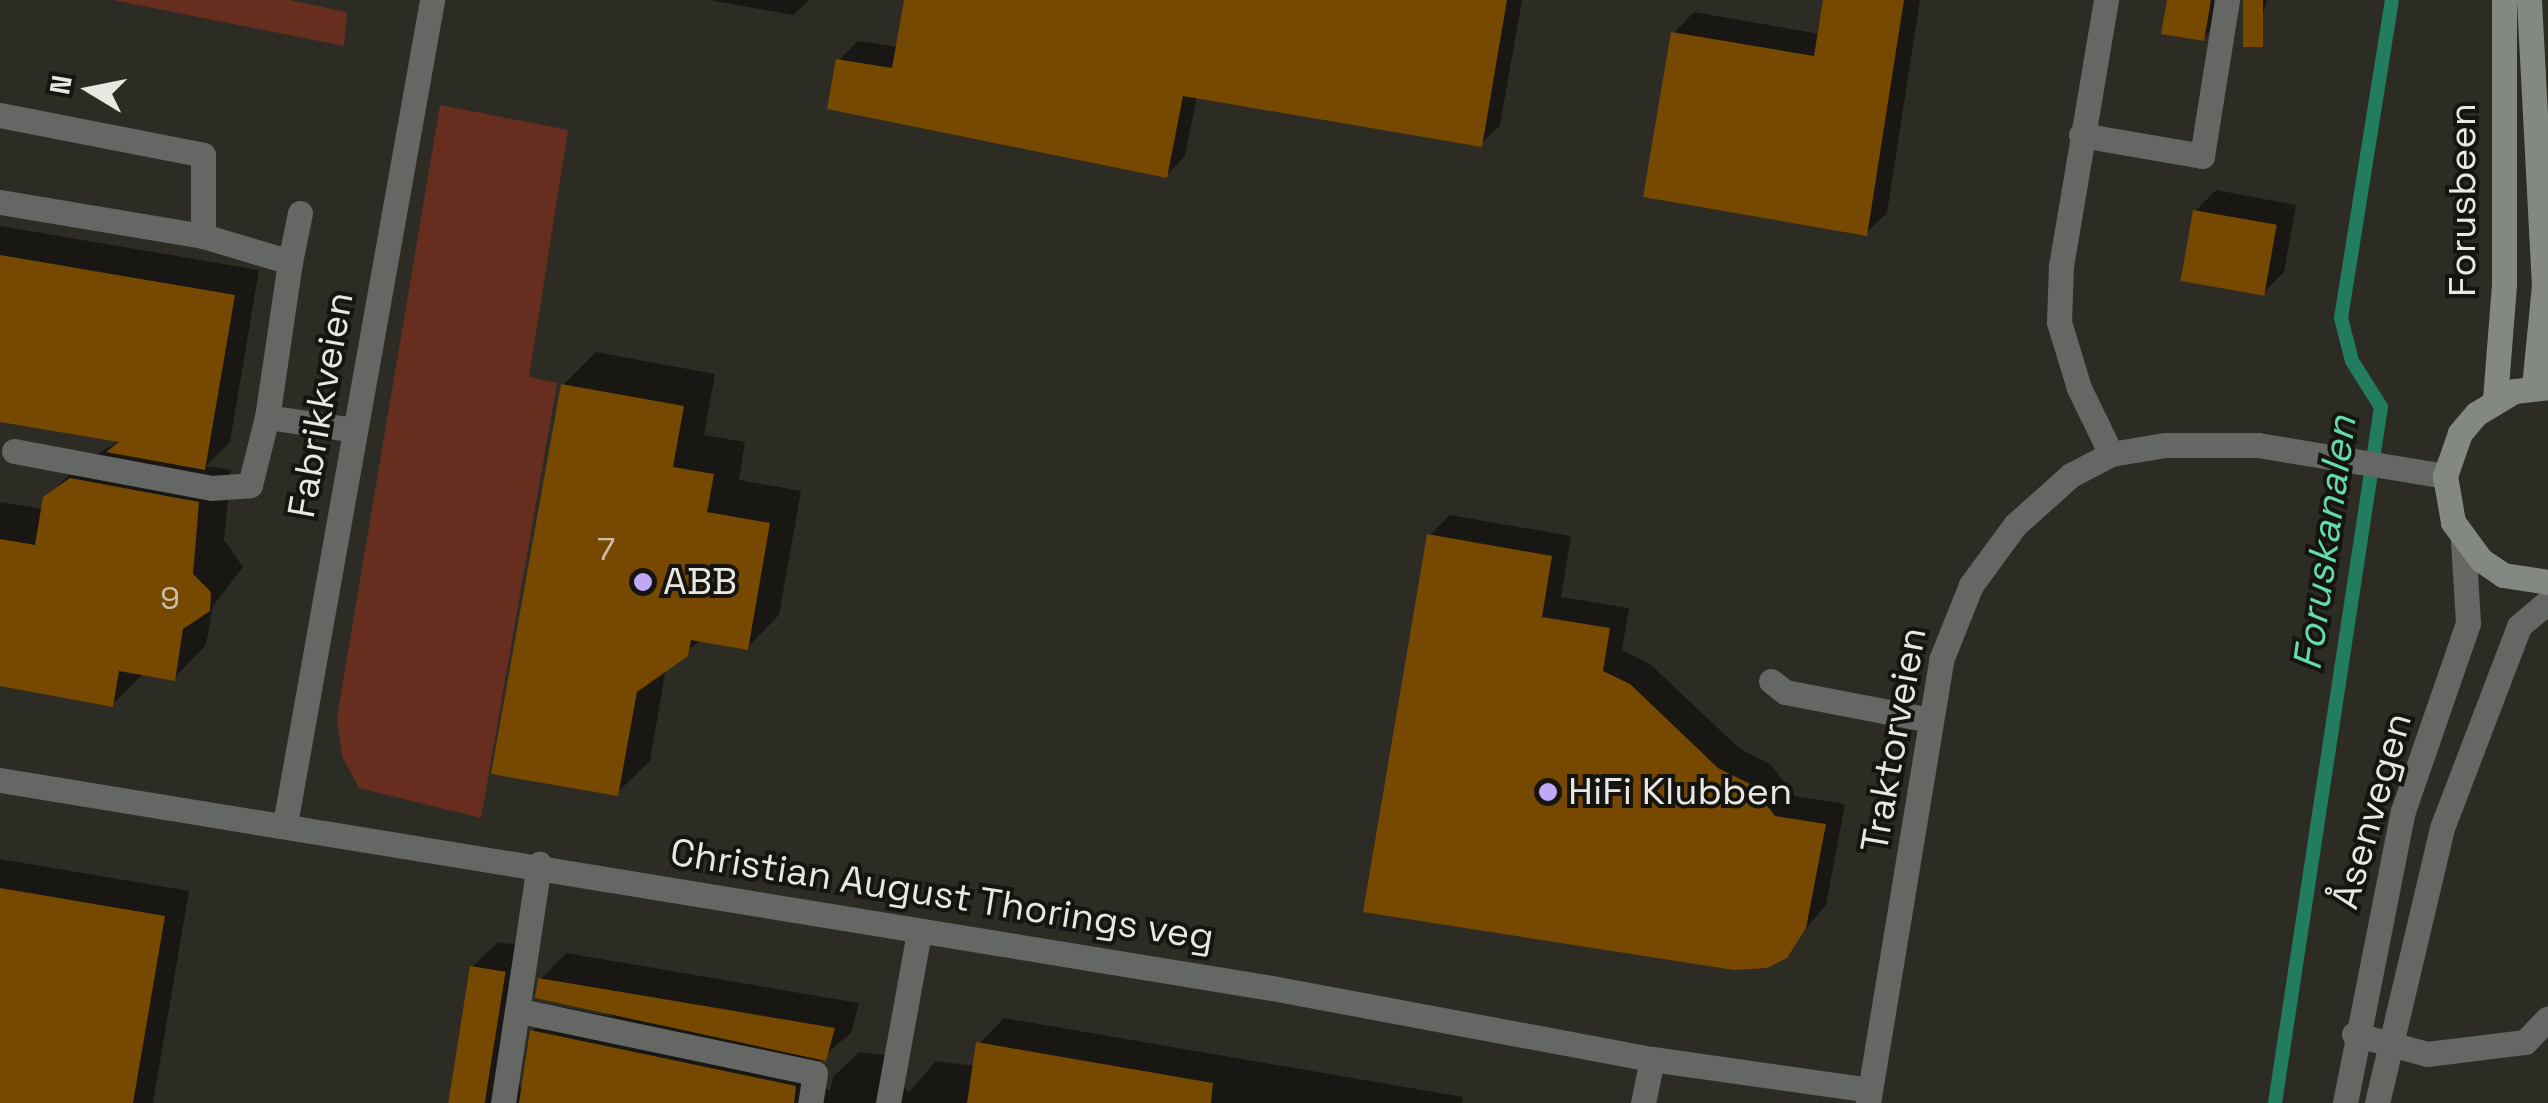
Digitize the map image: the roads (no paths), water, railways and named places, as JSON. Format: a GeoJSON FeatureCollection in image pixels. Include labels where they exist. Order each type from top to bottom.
{"type":"FeatureCollection","features":[{"type":"Feature","properties":{"kind":"main road","name":"Forusbeen"},"geometry":{"type":"LineString","coordinates":[[2495,399],[2504,284],[2504,0]]}},
{"type":"Feature","properties":{"kind":"main road","name":"Forusbeen"},"geometry":{"type":"LineString","coordinates":[[2529,0],[2544,285],[2541,387]]}},
{"type":"Feature","properties":{"kind":"main road"},"geometry":{"type":"LineString","coordinates":[[2541,387],[2495,399],[2460,433],[2445,476],[2463,541],[2504,574],[2548,582]]}},
{"type":"Feature","properties":{"kind":"street","name":"Fabrikkveien"},"geometry":{"type":"LineString","coordinates":[[285,824],[432,0]]}},
{"type":"Feature","properties":{"kind":"street"},"geometry":{"type":"LineString","coordinates":[[2106,0],[2081,135],[2059,322],[2080,388],[2111,454]]}},
{"type":"Feature","properties":{"kind":"street"},"geometry":{"type":"LineString","coordinates":[[2081,135],[2202,156],[2227,0]]}},
{"type":"Feature","properties":{"kind":"street"},"geometry":{"type":"LineString","coordinates":[[0,115],[203,155],[203,236]]}},
{"type":"Feature","properties":{"kind":"street"},"geometry":{"type":"LineString","coordinates":[[0,202],[203,236],[290,262]]}},
{"type":"Feature","properties":{"kind":"street"},"geometry":{"type":"LineString","coordinates":[[14,451],[211,488],[250,485],[267,417],[300,214]]}},
{"type":"Feature","properties":{"kind":"street"},"geometry":{"type":"LineString","coordinates":[[267,417],[355,430]]}},
{"type":"Feature","properties":{"kind":"street","name":"Traktorveien"},"geometry":{"type":"LineString","coordinates":[[1869,1096],[1930,720],[1952,622],[1992,553],[2042,498],[2111,454],[2164,445],[2258,445],[2398,473],[2445,476]]}},
{"type":"Feature","properties":{"kind":"street","name":"Åsenvegen"},"geometry":{"type":"LineString","coordinates":[[2345,1103],[2354,1034],[2403,812],[2468,623],[2463,541]]}},
{"type":"Feature","properties":{"kind":"street","name":"Åsenvegen"},"geometry":{"type":"LineString","coordinates":[[2376,1103],[2396,1042],[2442,828],[2518,626],[2548,602]]}},
{"type":"Feature","properties":{"kind":"street"},"geometry":{"type":"LineString","coordinates":[[1771,681],[1785,692],[1930,720]]}},
{"type":"Feature","properties":{"kind":"street","name":"Christian August Thorings veg"},"geometry":{"type":"LineString","coordinates":[[0,780],[539,864],[918,932],[1272,988],[1652,1060],[1869,1096]]}},
{"type":"Feature","properties":{"kind":"street"},"geometry":{"type":"LineString","coordinates":[[503,1103],[520,1011],[539,864]]}},
{"type":"Feature","properties":{"kind":"street"},"geometry":{"type":"LineString","coordinates":[[888,1103],[918,932]]}},
{"type":"Feature","properties":{"kind":"street"},"geometry":{"type":"LineString","coordinates":[[520,1011],[815,1073],[810,1103]]}},
{"type":"Feature","properties":{"kind":"street"},"geometry":{"type":"LineString","coordinates":[[2354,1034],[2396,1042],[2427,1054],[2526,1042],[2548,1018]]}},
{"type":"Feature","properties":{"kind":"street"},"geometry":{"type":"LineString","coordinates":[[1643,1103],[1652,1060]]}},
{"type":"Feature","properties":{"kind":"waterway","name":"Foruskanalen"},"geometry":{"type":"LineString","coordinates":[[2275,1103],[2381,407],[2352,361],[2341,318],[2392,0]]}},
{"type":"Feature","properties":{"kind":"place","name":"ABB"},"geometry":{"type":"Point","coordinates":[643,582]}},
{"type":"Feature","properties":{"kind":"place","name":"HiFi Klubben"},"geometry":{"type":"Point","coordinates":[1548,792]}}]}
